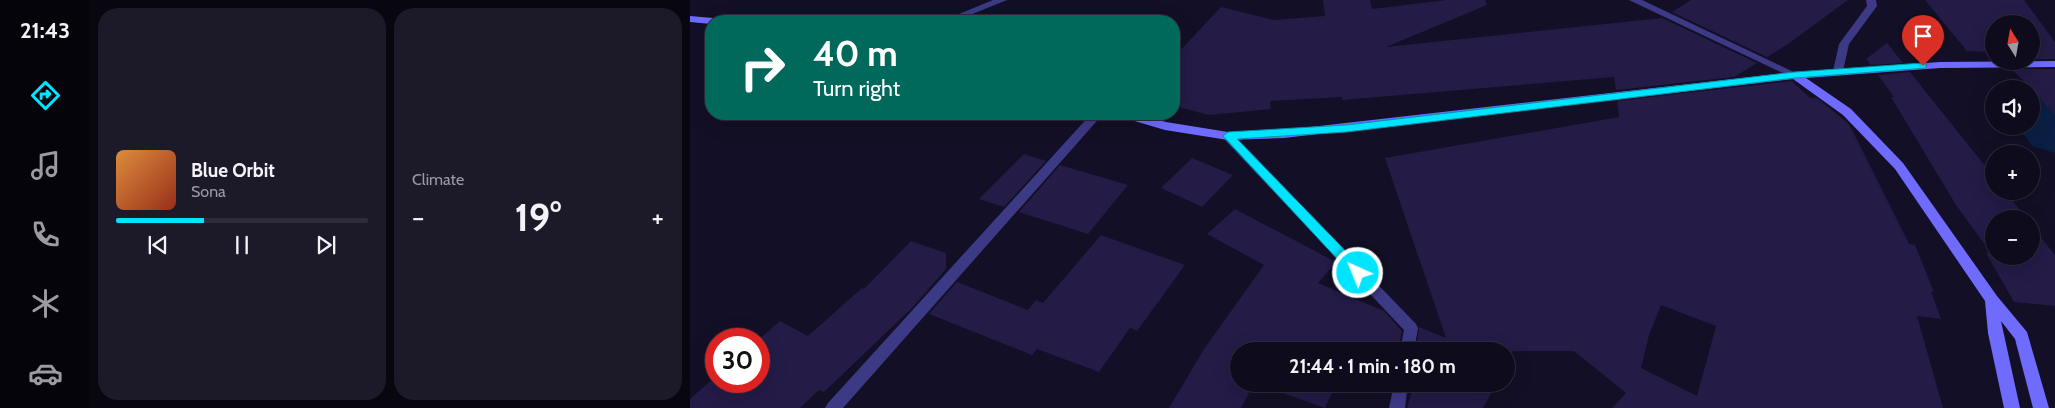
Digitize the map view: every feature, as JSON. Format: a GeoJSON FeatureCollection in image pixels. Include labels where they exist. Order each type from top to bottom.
{"type":"FeatureCollection","features":[{"type":"Feature","properties":{"kind":"street"},"geometry":{"type":"LineString","coordinates":[[963,15],[1002,0]]}},
{"type":"Feature","properties":{"kind":"street"},"geometry":{"type":"LineString","coordinates":[[1634,0],[1795,75],[1847,112],[1899,166],[1992,300],[2022,336],[2041,408]]}},
{"type":"Feature","properties":{"kind":"street"},"geometry":{"type":"LineString","coordinates":[[1838,71],[1844,44],[1872,6],[1871,0]]}},
{"type":"Feature","properties":{"kind":"street"},"geometry":{"type":"LineString","coordinates":[[690,20],[705,21]]}},
{"type":"Feature","properties":{"kind":"street"},"geometry":{"type":"LineString","coordinates":[[1145,120],[1165,126],[1228,136],[1346,128],[1838,71],[1940,65],[2055,64]]}},
{"type":"Feature","properties":{"kind":"street"},"geometry":{"type":"LineString","coordinates":[[833,408],[1092,120]]}},
{"type":"Feature","properties":{"kind":"street"},"geometry":{"type":"LineString","coordinates":[[1228,136],[1411,328],[1409,342]]}},
{"type":"Feature","properties":{"kind":"street"},"geometry":{"type":"LineString","coordinates":[[1992,300],[1995,333],[2012,408]]}},
{"type":"Feature","properties":{"kind":"street"},"geometry":{"type":"LineString","coordinates":[[1397,408],[1400,392]]}},
{"type":"Feature","properties":{"kind":"building"},"geometry":{"type":"Polygon","coordinates":[[[1323,0],[1370,0],[1372,9],[1446,0],[1485,0],[1487,5],[1386,47],[1662,18],[1757,63],[1734,77],[1616,90],[1614,77],[1342,100],[1342,97],[1270,101],[1271,109],[1209,115],[1180,108],[1180,51],[1221,7],[1274,20],[1325,16],[1323,0]]]}},
{"type":"Feature","properties":{"kind":"building"},"geometry":{"type":"Polygon","coordinates":[[[1691,0],[1848,0],[1767,57],[1672,12],[1691,0]]]}},
{"type":"Feature","properties":{"kind":"building"},"geometry":{"type":"Polygon","coordinates":[[[1925,0],[2024,0],[2035,15],[1985,15],[1985,52],[1967,51],[1925,0]]]}},
{"type":"Feature","properties":{"kind":"building"},"geometry":{"type":"Polygon","coordinates":[[[2040,22],[2055,42],[2055,59],[2040,59],[2040,22]]]}},
{"type":"Feature","properties":{"kind":"building"},"geometry":{"type":"Polygon","coordinates":[[[1887,43],[1903,63],[1871,65],[1866,59],[1887,43]]]}},
{"type":"Feature","properties":{"kind":"building"},"geometry":{"type":"Polygon","coordinates":[[[2055,69],[2055,115],[2040,99],[2040,80],[2022,80],[2013,70],[2055,69]]]}},
{"type":"Feature","properties":{"kind":"building"},"geometry":{"type":"Polygon","coordinates":[[[1910,72],[1985,166],[1985,200],[2012,200],[2020,210],[1985,210],[1985,245],[1956,205],[1891,97],[1894,97],[1878,75],[1910,72]]]}},
{"type":"Feature","properties":{"kind":"building"},"geometry":{"type":"Polygon","coordinates":[[[1792,81],[1810,98],[1817,98],[1849,124],[1909,244],[1915,245],[1934,292],[1931,291],[1941,319],[1917,316],[1943,408],[1612,408],[1626,393],[1574,351],[1515,351],[1515,342],[1417,342],[1419,327],[1446,338],[1385,158],[1619,117],[1617,101],[1792,81]],[[1661,305],[1649,335],[1641,368],[1697,396],[1716,326],[1661,305]]]}},
{"type":"Feature","properties":{"kind":"building"},"geometry":{"type":"Polygon","coordinates":[[[1024,154],[1046,161],[1004,207],[979,199],[1024,154]]]}},
{"type":"Feature","properties":{"kind":"building"},"geometry":{"type":"Polygon","coordinates":[[[1192,158],[1233,175],[1202,207],[1161,188],[1192,158]]]}},
{"type":"Feature","properties":{"kind":"building"},"geometry":{"type":"Polygon","coordinates":[[[1060,165],[1128,185],[1088,234],[1019,212],[1060,165]]]}},
{"type":"Feature","properties":{"kind":"building"},"geometry":{"type":"Polygon","coordinates":[[[1235,209],[1336,262],[1318,283],[1384,311],[1402,331],[1400,342],[1230,342],[1230,392],[1250,392],[1241,408],[1169,408],[1204,349],[1264,265],[1207,234],[1235,209]]]}},
{"type":"Feature","properties":{"kind":"building"},"geometry":{"type":"Polygon","coordinates":[[[1101,235],[1185,265],[1137,331],[1130,328],[1099,372],[1037,349],[1032,355],[929,314],[957,282],[1028,310],[1036,300],[1043,303],[1101,235]]]}},
{"type":"Feature","properties":{"kind":"building"},"geometry":{"type":"Polygon","coordinates":[[[2040,236],[2055,255],[2055,306],[2014,302],[1993,265],[2040,265],[2040,236]]]}},
{"type":"Feature","properties":{"kind":"building"},"geometry":{"type":"Polygon","coordinates":[[[911,241],[946,253],[946,269],[912,308],[824,392],[819,390],[800,408],[690,408],[690,399],[705,386],[705,393],[770,393],[770,330],[780,321],[808,336],[862,288],[864,289],[911,241]]]}},
{"type":"Feature","properties":{"kind":"building"},"geometry":{"type":"Polygon","coordinates":[[[1280,392],[1332,392],[1325,408],[1280,392]]]}},
{"type":"Feature","properties":{"kind":"building"},"geometry":{"type":"Polygon","coordinates":[[[1412,392],[1492,392],[1483,408],[1407,408],[1412,392]]]}},
{"type":"Feature","properties":{"kind":"waterway"},"geometry":{"type":"LineString","coordinates":[[2040,113],[2055,131]]}},
{"type":"Feature","properties":{"kind":"route"},"geometry":{"type":"LineString","coordinates":[[1358,273],[1228,136],[1284,134],[1346,128],[1795,75],[1923,66]]}}]}
